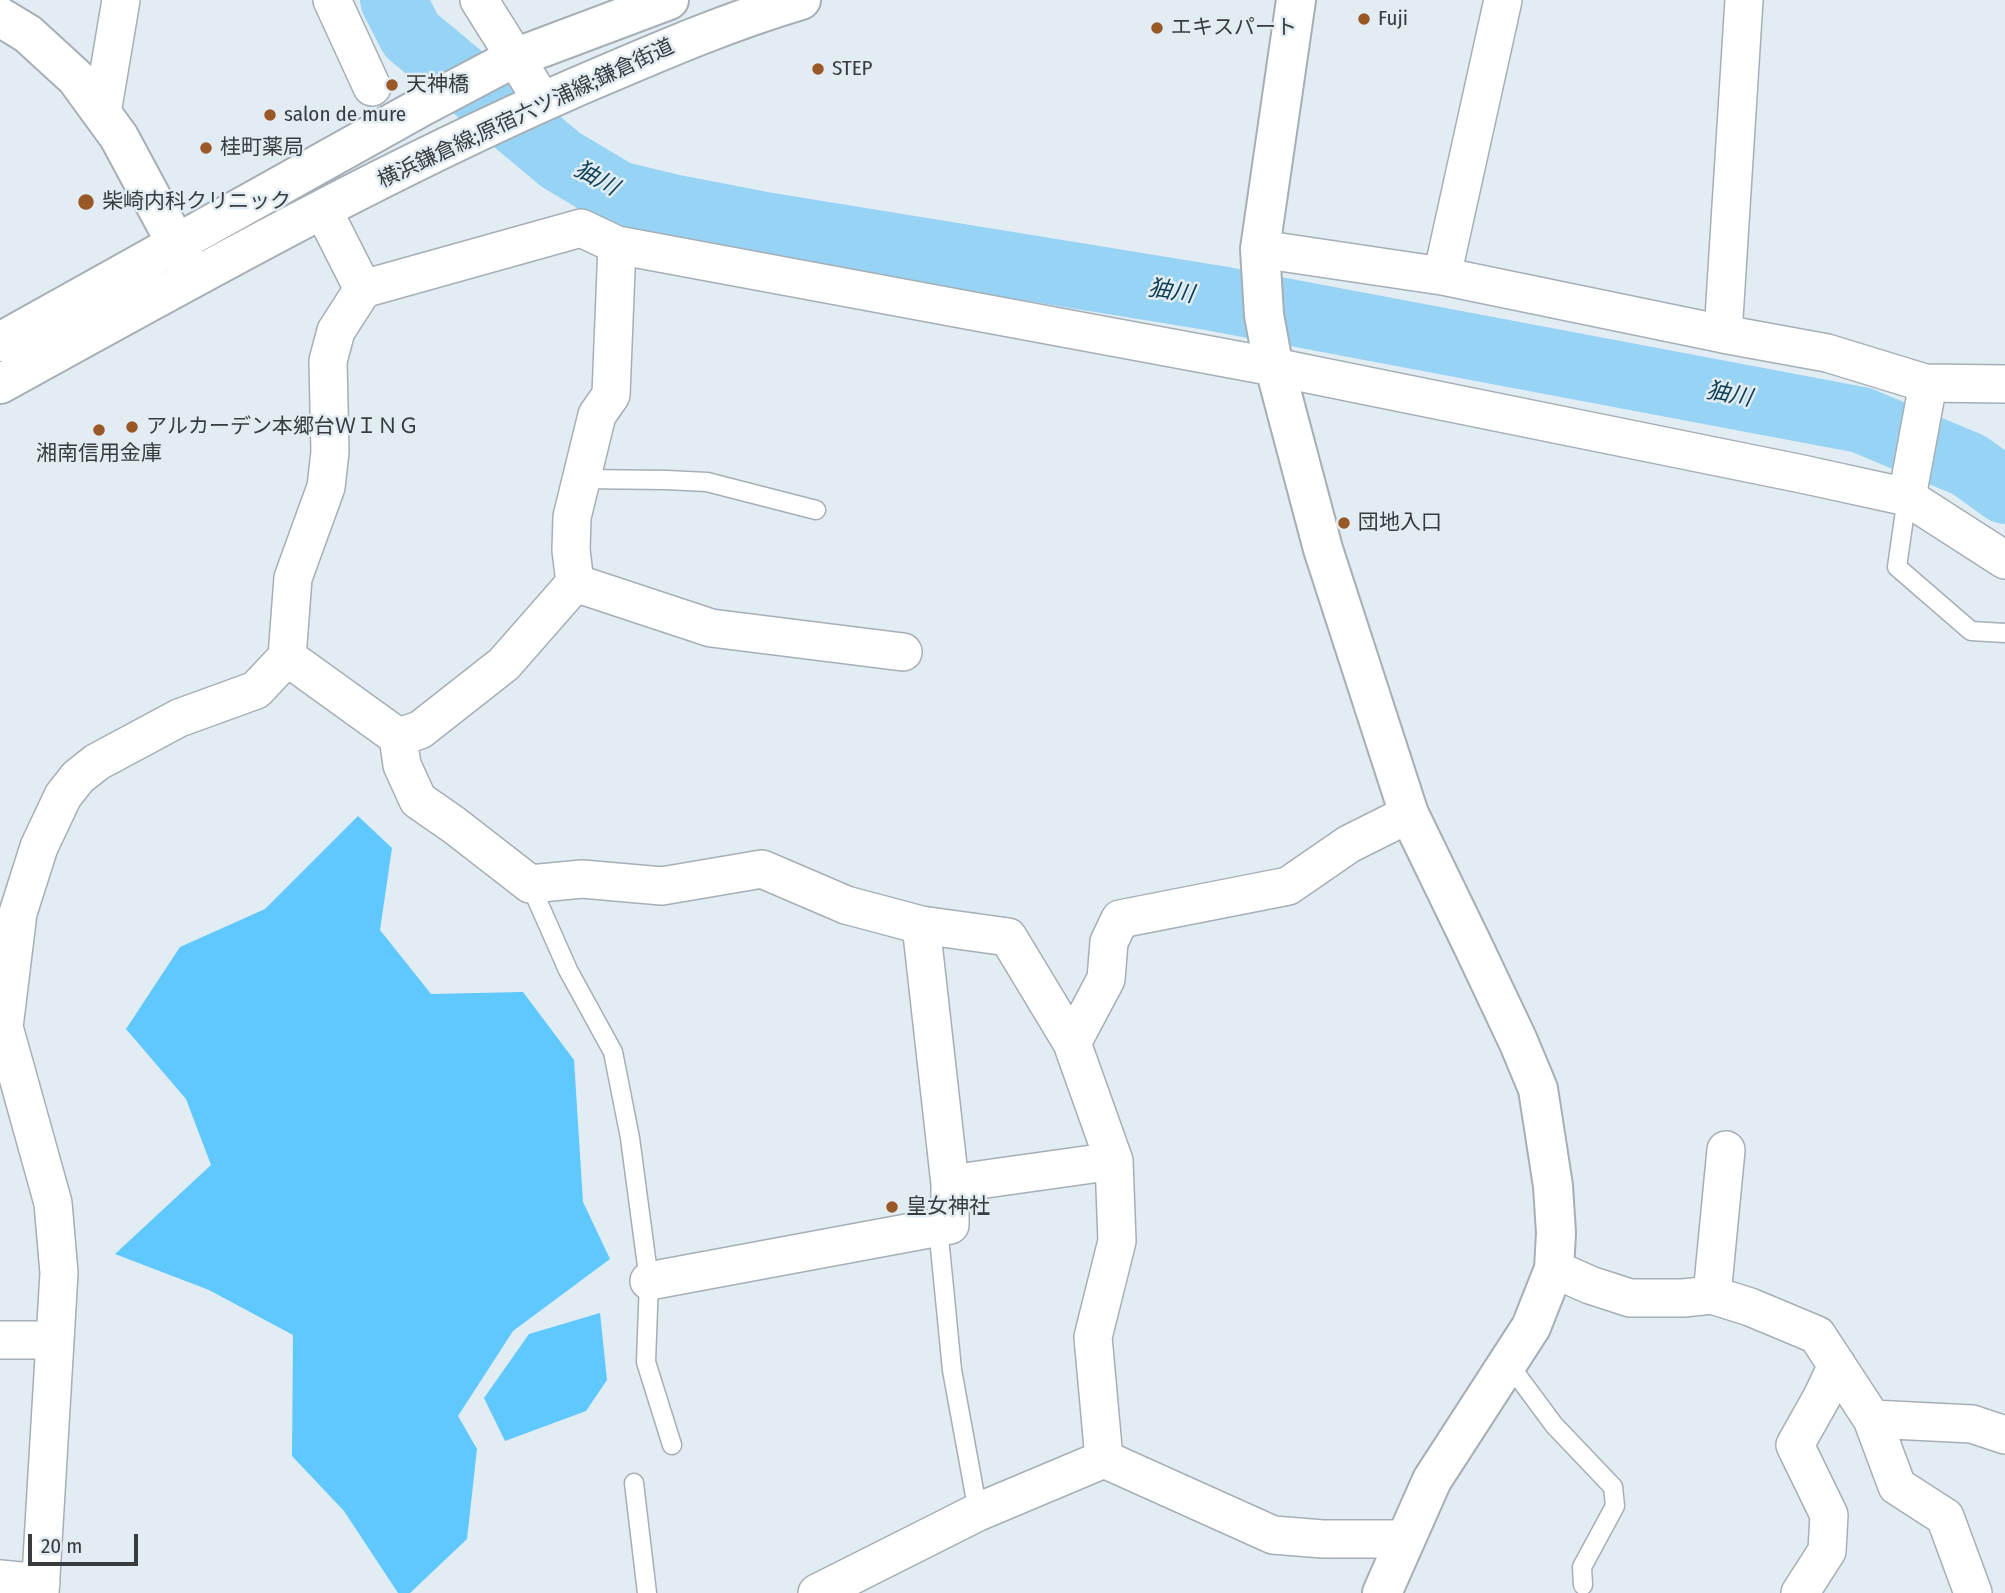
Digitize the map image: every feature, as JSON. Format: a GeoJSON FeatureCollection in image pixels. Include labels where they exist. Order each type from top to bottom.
{"type":"FeatureCollection","features":[{"type":"Feature","properties":{"kind":"street"},"geometry":{"type":"LineString","coordinates":[[102,113],[121,0]]}},
{"type":"Feature","properties":{"kind":"street"},"geometry":{"type":"LineString","coordinates":[[332,0],[372,87]]}},
{"type":"Feature","properties":{"kind":"street"},"geometry":{"type":"LineString","coordinates":[[480,0],[543,102]]}},
{"type":"Feature","properties":{"kind":"street"},"geometry":{"type":"LineString","coordinates":[[0,342],[423,106],[514,59],[669,0]]}},
{"type":"Feature","properties":{"kind":"street","name":"横浜鎌倉線;原宿六ツ浦線;鎌倉街道"},"geometry":{"type":"LineString","coordinates":[[0,384],[194,277],[456,141],[751,15],[801,0]]}},
{"type":"Feature","properties":{"kind":"street"},"geometry":{"type":"LineString","coordinates":[[1296,0],[1260,256],[1264,316],[1273,360],[1323,548],[1409,814],[1518,1041],[1538,1089],[1553,1186],[1556,1233],[1554,1269],[1531,1327],[1432,1480],[1382,1593]]}},
{"type":"Feature","properties":{"kind":"street"},"geometry":{"type":"LineString","coordinates":[[1441,276],[1503,0]]}},
{"type":"Feature","properties":{"kind":"street"},"geometry":{"type":"LineString","coordinates":[[1723,334],[1744,0]]}},
{"type":"Feature","properties":{"kind":"street"},"geometry":{"type":"LineString","coordinates":[[0,16],[28,34],[76,78],[119,136],[194,277]]}},
{"type":"Feature","properties":{"kind":"street"},"geometry":{"type":"LineString","coordinates":[[323,210],[363,289]]}},
{"type":"Feature","properties":{"kind":"street"},"geometry":{"type":"LineString","coordinates":[[0,1579],[41,1588],[59,1273],[53,1203],[2,1028],[18,913],[39,847],[63,796],[78,777],[97,762],[179,718],[256,690],[287,657],[293,578],[326,487],[330,452],[328,360],[336,331],[363,289],[581,228],[617,245],[1273,360],[1775,468],[1908,491],[2005,561]]}},
{"type":"Feature","properties":{"kind":"street"},"geometry":{"type":"LineString","coordinates":[[398,737],[420,730],[504,664],[575,583],[571,550],[572,517],[597,415],[611,395],[617,245]]}},
{"type":"Feature","properties":{"kind":"street"},"geometry":{"type":"LineString","coordinates":[[1260,256],[1441,276],[1827,353],[1925,392],[2005,384]]}},
{"type":"Feature","properties":{"kind":"street"},"geometry":{"type":"LineString","coordinates":[[1908,491],[1925,392]]}},
{"type":"Feature","properties":{"kind":"street"},"geometry":{"type":"LineString","coordinates":[[575,583],[711,628],[903,652]]}},
{"type":"Feature","properties":{"kind":"street"},"geometry":{"type":"LineString","coordinates":[[287,657],[398,737],[402,765],[418,800],[530,884],[582,879],[662,886],[762,869],[846,905],[921,925],[1008,937],[1072,1043],[1114,1161],[1116,1241],[1093,1336],[1104,1460]]}},
{"type":"Feature","properties":{"kind":"street"},"geometry":{"type":"LineString","coordinates":[[1072,1043],[1106,979],[1109,942],[1119,919],[1287,886],[1349,844],[1409,814]]}},
{"type":"Feature","properties":{"kind":"street"},"geometry":{"type":"LineString","coordinates":[[649,1281],[950,1225],[950,1184],[921,925]]}},
{"type":"Feature","properties":{"kind":"street"},"geometry":{"type":"LineString","coordinates":[[1712,1295],[1726,1150]]}},
{"type":"Feature","properties":{"kind":"street"},"geometry":{"type":"LineString","coordinates":[[950,1184],[1114,1161]]}},
{"type":"Feature","properties":{"kind":"street"},"geometry":{"type":"LineString","coordinates":[[1554,1269],[1590,1285],[1630,1298],[1712,1295],[1750,1307],[1817,1335],[1872,1419],[1897,1486],[1944,1517],[1973,1593]]}},
{"type":"Feature","properties":{"kind":"street"},"geometry":{"type":"LineString","coordinates":[[0,1340],[54,1340]]}},
{"type":"Feature","properties":{"kind":"street"},"geometry":{"type":"LineString","coordinates":[[1800,1593],[1827,1551],[1829,1515],[1796,1445],[1837,1364]]}},
{"type":"Feature","properties":{"kind":"street"},"geometry":{"type":"LineString","coordinates":[[1872,1419],[1972,1424],[2005,1435]]}},
{"type":"Feature","properties":{"kind":"street"},"geometry":{"type":"LineString","coordinates":[[817,1593],[978,1512],[1104,1460],[1273,1535],[1323,1539],[1406,1539]]}},
{"type":"Feature","properties":{"kind":"lane"},"geometry":{"type":"LineString","coordinates":[[581,479],[707,482],[816,510]]}},
{"type":"Feature","properties":{"kind":"lane"},"geometry":{"type":"LineString","coordinates":[[1908,491],[1897,567],[1971,631],[2005,633]]}},
{"type":"Feature","properties":{"kind":"lane"},"geometry":{"type":"LineString","coordinates":[[530,884],[568,970],[612,1052],[630,1138],[649,1281],[646,1362],[672,1445]]}},
{"type":"Feature","properties":{"kind":"lane"},"geometry":{"type":"LineString","coordinates":[[938,1227],[952,1370],[978,1512]]}},
{"type":"Feature","properties":{"kind":"lane"},"geometry":{"type":"LineString","coordinates":[[1508,1363],[1554,1425],[1613,1487],[1615,1506],[1582,1567],[1583,1585]]}},
{"type":"Feature","properties":{"kind":"lane"},"geometry":{"type":"LineString","coordinates":[[634,1483],[647,1593]]}},
{"type":"Feature","properties":{"kind":"shaded area"},"geometry":{"type":"Polygon","coordinates":[[[358,816],[392,848],[380,930],[431,994],[523,992],[574,1060],[583,1202],[610,1259],[513,1331],[458,1416],[477,1449],[467,1539],[410,1593],[398,1593],[344,1511],[292,1456],[293,1335],[209,1290],[115,1254],[211,1165],[186,1099],[126,1029],[180,947],[265,909],[358,816]]]}},
{"type":"Feature","properties":{"kind":"shaded area"},"geometry":{"type":"Polygon","coordinates":[[[600,1313],[607,1380],[586,1411],[505,1441],[484,1398],[529,1334],[600,1313]]]}},
{"type":"Feature","properties":{"kind":"waterway","name":"㹨川"},"geometry":{"type":"LineString","coordinates":[[393,0],[411,35],[561,160],[618,194],[759,224],[1214,298],[1861,420],[1969,465],[2005,491]]}},
{"type":"Feature","properties":{"kind":"place","name":"Fuji"},"geometry":{"type":"Point","coordinates":[1364,19]}},
{"type":"Feature","properties":{"kind":"place","name":"エキスパート"},"geometry":{"type":"Point","coordinates":[1157,28]}},
{"type":"Feature","properties":{"kind":"place","name":"STEP"},"geometry":{"type":"Point","coordinates":[818,69]}},
{"type":"Feature","properties":{"kind":"place","name":"天神橋"},"geometry":{"type":"Point","coordinates":[392,85]}},
{"type":"Feature","properties":{"kind":"place","name":"salon de mure"},"geometry":{"type":"Point","coordinates":[270,115]}},
{"type":"Feature","properties":{"kind":"place","name":"桂町薬局"},"geometry":{"type":"Point","coordinates":[206,148]}},
{"type":"Feature","properties":{"kind":"place","name":"柴崎内科クリニック"},"geometry":{"type":"Point","coordinates":[86,202]}},
{"type":"Feature","properties":{"kind":"place","name":"アルカーデン本郷台ＷＩＮＧ"},"geometry":{"type":"Point","coordinates":[132,427]}},
{"type":"Feature","properties":{"kind":"place","name":"湘南信用金庫"},"geometry":{"type":"Point","coordinates":[99,430]}},
{"type":"Feature","properties":{"kind":"place","name":"団地入口"},"geometry":{"type":"Point","coordinates":[1344,523]}},
{"type":"Feature","properties":{"kind":"place","name":"皇女神社"},"geometry":{"type":"Point","coordinates":[892,1207]}}]}
